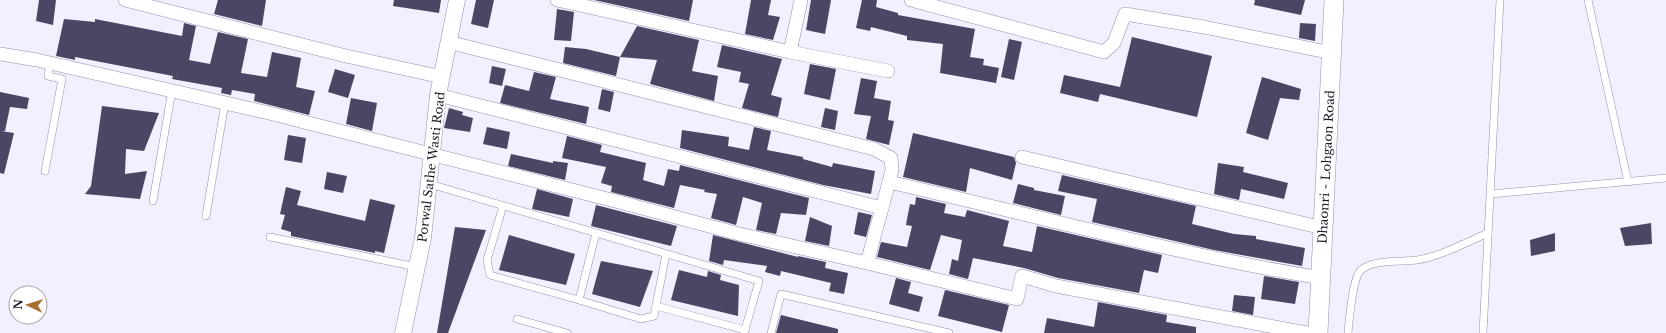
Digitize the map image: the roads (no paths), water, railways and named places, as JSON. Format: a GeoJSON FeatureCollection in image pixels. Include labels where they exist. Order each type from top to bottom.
{"type":"FeatureCollection","features":[{"type":"Feature","properties":{"kind":"main road","name":"Dhaonri - Lohgaon Road"},"geometry":{"type":"LineString","coordinates":[[1318,333],[1334,0]]}},
{"type":"Feature","properties":{"kind":"street"},"geometry":{"type":"LineString","coordinates":[[125,0],[346,56],[442,77]]}},
{"type":"Feature","properties":{"kind":"street","name":"Porwal Sathe Wasti Road"},"geometry":{"type":"LineString","coordinates":[[403,333],[423,238],[430,184],[431,154],[438,95],[457,0]]}},
{"type":"Feature","properties":{"kind":"street"},"geometry":{"type":"LineString","coordinates":[[557,0],[790,52],[888,71]]}},
{"type":"Feature","properties":{"kind":"street"},"geometry":{"type":"LineString","coordinates":[[790,52],[801,0]]}},
{"type":"Feature","properties":{"kind":"street"},"geometry":{"type":"LineString","coordinates":[[911,0],[1104,52],[1114,43],[1125,14],[1204,27],[1332,54]]}},
{"type":"Feature","properties":{"kind":"street"},"geometry":{"type":"LineString","coordinates":[[448,42],[874,149],[891,158],[892,170],[867,263]]}},
{"type":"Feature","properties":{"kind":"street"},"geometry":{"type":"LineString","coordinates":[[0,54],[50,63],[172,90],[431,154],[738,234],[1017,299],[1022,276],[1056,286],[1307,333]]}},
{"type":"Feature","properties":{"kind":"street"},"geometry":{"type":"LineString","coordinates":[[438,95],[882,208]]}},
{"type":"Feature","properties":{"kind":"street"},"geometry":{"type":"LineString","coordinates":[[1022,157],[1324,228]]}},
{"type":"Feature","properties":{"kind":"street"},"geometry":{"type":"LineString","coordinates":[[889,182],[1124,239],[1253,267],[1321,278]]}},
{"type":"Feature","properties":{"kind":"lane"},"geometry":{"type":"LineString","coordinates":[[1483,333],[1500,0]]}},
{"type":"Feature","properties":{"kind":"lane"},"geometry":{"type":"LineString","coordinates":[[1588,0],[1628,182]]}},
{"type":"Feature","properties":{"kind":"lane"},"geometry":{"type":"LineString","coordinates":[[45,171],[62,79],[48,76],[50,63]]}},
{"type":"Feature","properties":{"kind":"lane"},"geometry":{"type":"LineString","coordinates":[[153,201],[172,90]]}},
{"type":"Feature","properties":{"kind":"lane"},"geometry":{"type":"LineString","coordinates":[[206,216],[225,103]]}},
{"type":"Feature","properties":{"kind":"lane"},"geometry":{"type":"LineString","coordinates":[[1491,194],[1666,178]]}},
{"type":"Feature","properties":{"kind":"lane"},"geometry":{"type":"LineString","coordinates":[[430,184],[759,281],[744,331],[656,306]]}},
{"type":"Feature","properties":{"kind":"lane"},"geometry":{"type":"LineString","coordinates":[[504,206],[487,260],[490,275],[641,319],[654,316],[666,254]]}},
{"type":"Feature","properties":{"kind":"lane"},"geometry":{"type":"LineString","coordinates":[[579,300],[596,233]]}},
{"type":"Feature","properties":{"kind":"lane"},"geometry":{"type":"LineString","coordinates":[[1348,333],[1350,312],[1360,271],[1368,266],[1382,263],[1418,260],[1488,233]]}},
{"type":"Feature","properties":{"kind":"lane"},"geometry":{"type":"LineString","coordinates":[[270,237],[417,267]]}},
{"type":"Feature","properties":{"kind":"lane"},"geometry":{"type":"LineString","coordinates":[[771,333],[781,294],[949,333]]}},
{"type":"Feature","properties":{"kind":"lane"},"geometry":{"type":"LineString","coordinates":[[517,319],[567,333]]}}]}
